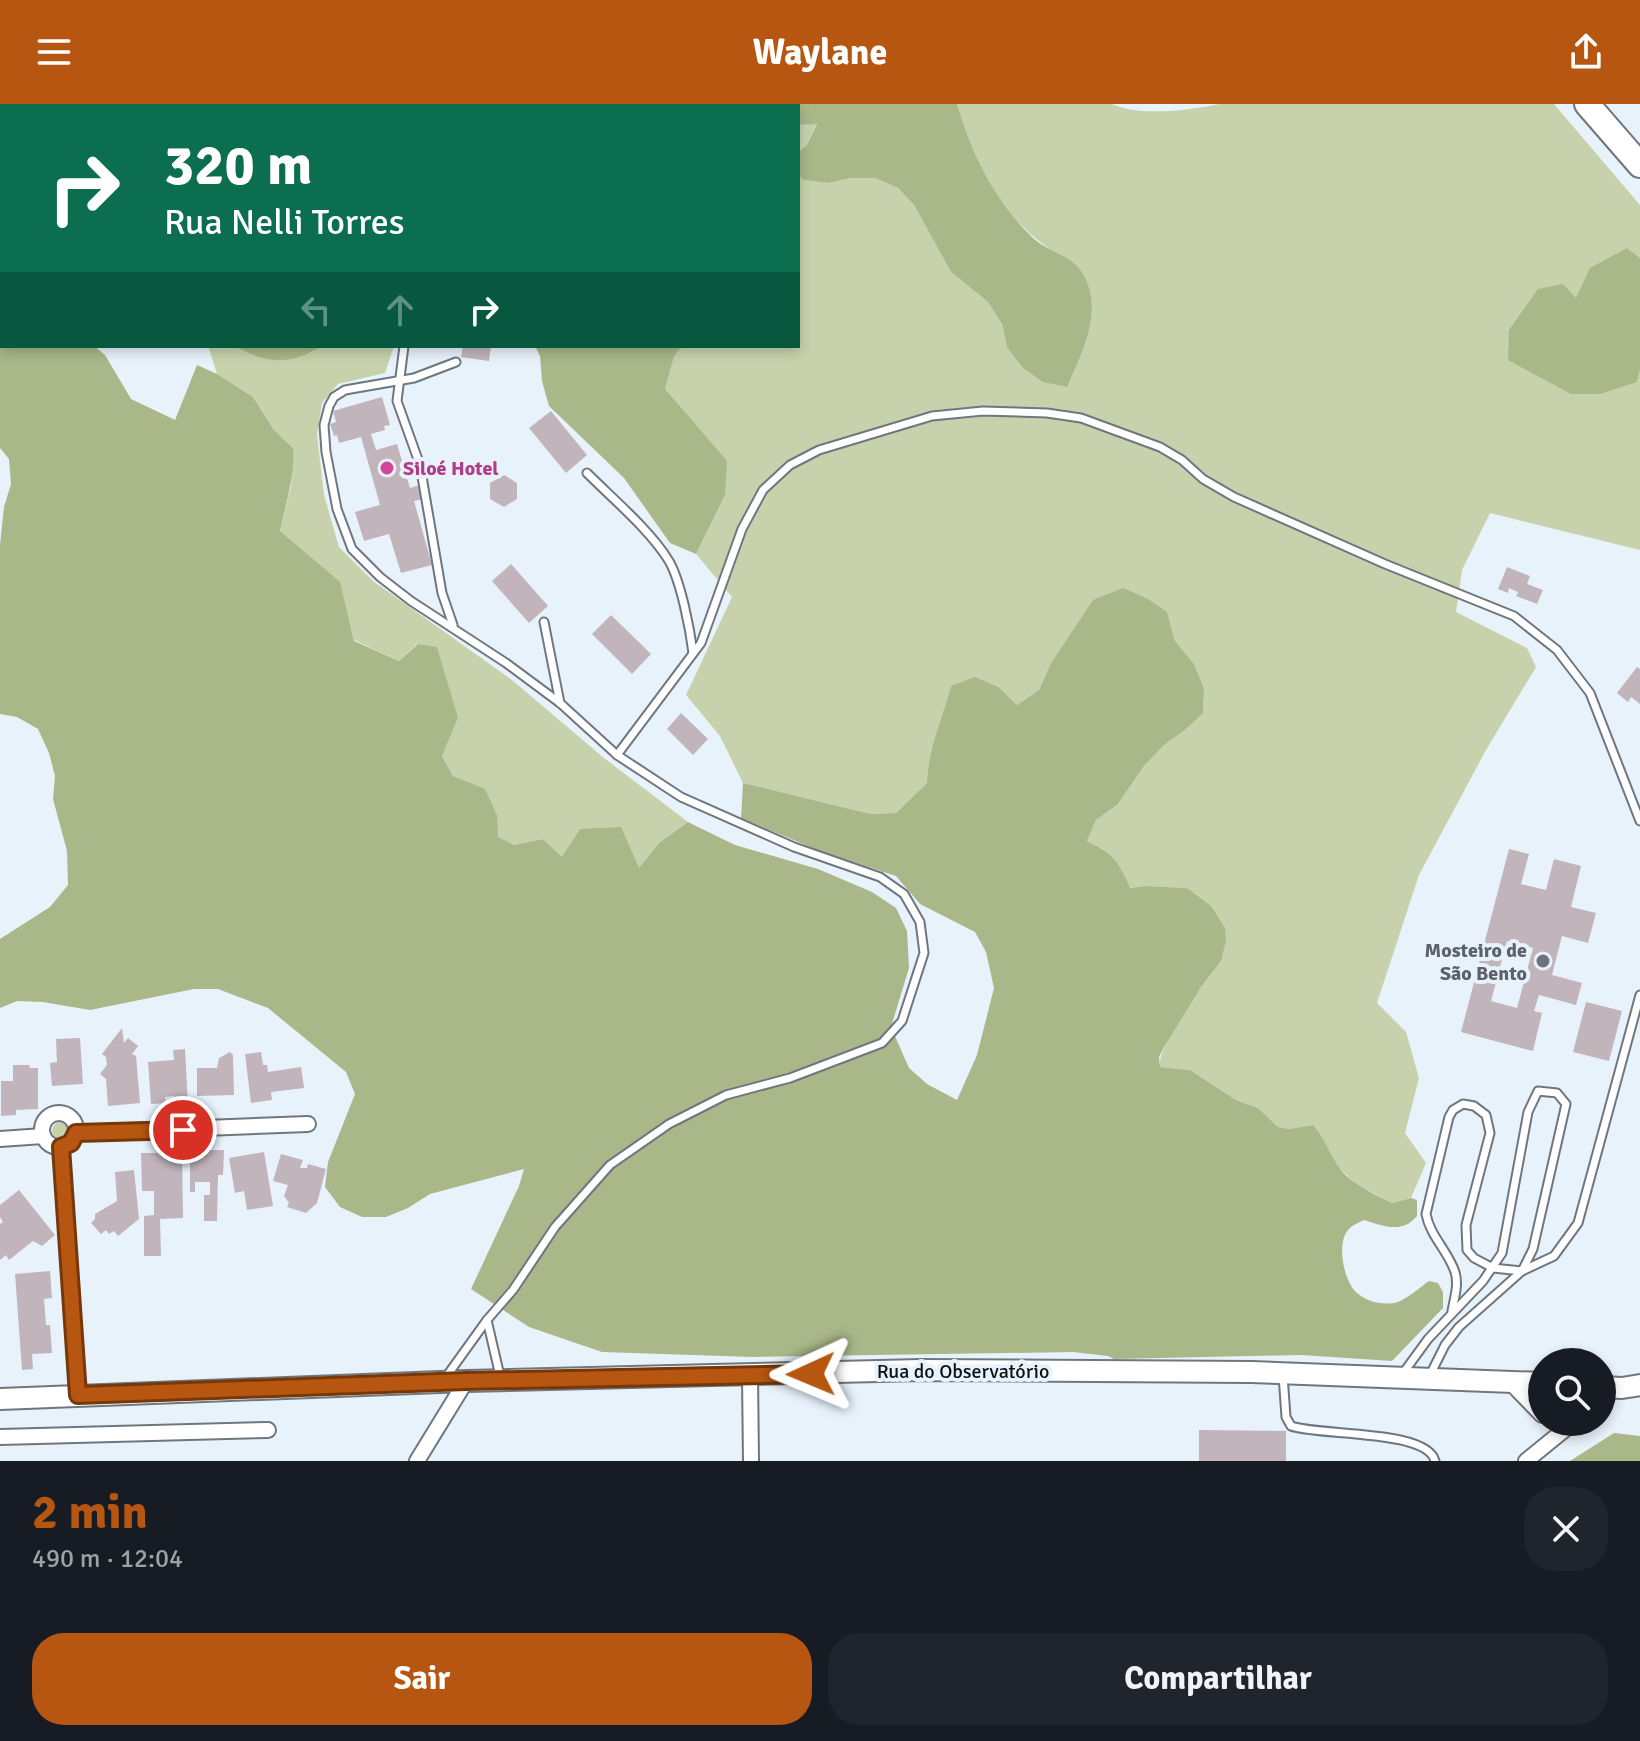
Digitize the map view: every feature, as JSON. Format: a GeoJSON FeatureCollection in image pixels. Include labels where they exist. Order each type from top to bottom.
{"type":"FeatureCollection","features":[{"type":"Feature","properties":{"kind":"main road"},"geometry":{"type":"LineString","coordinates":[[1587,104],[1640,165]]}},
{"type":"Feature","properties":{"kind":"street"},"geometry":{"type":"LineString","coordinates":[[60,1113],[74,1122],[76,1133],[71,1143],[61,1147],[50,1145],[43,1136],[45,1120],[60,1113]]}},
{"type":"Feature","properties":{"kind":"street"},"geometry":{"type":"LineString","coordinates":[[76,1133],[308,1124]]}},
{"type":"Feature","properties":{"kind":"street"},"geometry":{"type":"LineString","coordinates":[[0,1139],[43,1136]]}},
{"type":"Feature","properties":{"kind":"street"},"geometry":{"type":"LineString","coordinates":[[61,1147],[78,1395]]}},
{"type":"Feature","properties":{"kind":"street","name":"Rua do Observatório"},"geometry":{"type":"LineString","coordinates":[[0,1399],[466,1381],[921,1370],[1283,1373],[1528,1382]]}},
{"type":"Feature","properties":{"kind":"street"},"geometry":{"type":"LineString","coordinates":[[750,1375],[751,1461]]}},
{"type":"Feature","properties":{"kind":"street"},"geometry":{"type":"LineString","coordinates":[[417,1461],[466,1381]]}},
{"type":"Feature","properties":{"kind":"street"},"geometry":{"type":"LineString","coordinates":[[1509,1381],[1528,1401]]}},
{"type":"Feature","properties":{"kind":"street"},"geometry":{"type":"LineString","coordinates":[[0,1437],[268,1430]]}},
{"type":"Feature","properties":{"kind":"street"},"geometry":{"type":"LineString","coordinates":[[1526,1461],[1556,1436]]}},
{"type":"Feature","properties":{"kind":"lane"},"geometry":{"type":"LineString","coordinates":[[404,348],[397,401],[420,465],[442,593],[454,627]]}},
{"type":"Feature","properties":{"kind":"lane"},"geometry":{"type":"LineString","coordinates":[[443,1382],[487,1320],[513,1290],[555,1227],[610,1165],[669,1124],[726,1095],[790,1078],[882,1043],[902,1021],[924,953],[923,936],[915,911],[904,894],[880,877],[794,847],[681,797],[617,755],[560,703],[454,627],[411,601],[360,558],[347,538],[337,509],[326,452],[324,425],[329,406],[334,397],[345,390],[414,378],[456,362]]}},
{"type":"Feature","properties":{"kind":"lane"},"geometry":{"type":"LineString","coordinates":[[617,755],[701,643],[742,529],[763,490],[790,465],[819,450],[932,416],[983,411],[1081,418],[1160,447],[1182,460],[1203,479],[1234,497],[1385,564],[1514,616],[1557,650],[1590,693],[1640,821]]}},
{"type":"Feature","properties":{"kind":"lane"},"geometry":{"type":"LineString","coordinates":[[587,473],[670,562],[689,625],[693,653]]}},
{"type":"Feature","properties":{"kind":"lane"},"geometry":{"type":"LineString","coordinates":[[544,622],[560,703]]}},
{"type":"Feature","properties":{"kind":"lane"},"geometry":{"type":"LineString","coordinates":[[1428,1379],[1445,1345],[1459,1327],[1522,1271],[1554,1256],[1578,1223],[1640,995]]}},
{"type":"Feature","properties":{"kind":"lane"},"geometry":{"type":"LineString","coordinates":[[1400,1377],[1452,1311],[1483,1281],[1502,1253],[1528,1112],[1538,1091],[1557,1093],[1566,1104],[1533,1249],[1522,1271]]}},
{"type":"Feature","properties":{"kind":"lane"},"geometry":{"type":"LineString","coordinates":[[1452,1311],[1457,1286],[1455,1273],[1428,1226],[1426,1214],[1449,1117],[1453,1110],[1463,1104],[1474,1106],[1486,1115],[1490,1133],[1464,1235],[1467,1250],[1474,1258],[1493,1268],[1522,1271]]}},
{"type":"Feature","properties":{"kind":"lane"},"geometry":{"type":"LineString","coordinates":[[487,1320],[501,1381]]}},
{"type":"Feature","properties":{"kind":"lane"},"geometry":{"type":"LineString","coordinates":[[1283,1373],[1286,1417],[1291,1426],[1398,1440],[1429,1449],[1435,1461]]}},
{"type":"Feature","properties":{"kind":"green space"},"geometry":{"type":"Polygon","coordinates":[[[800,104],[957,104],[985,175],[1006,207],[1031,236],[1074,263],[1086,280],[1091,295],[1090,326],[1067,387],[1043,382],[1022,367],[1007,347],[1002,324],[988,302],[951,272],[914,205],[898,188],[875,178],[851,178],[828,183],[803,180],[800,176],[800,150],[807,145],[817,124],[800,125],[800,104]]]}},
{"type":"Feature","properties":{"kind":"green space"},"geometry":{"type":"Polygon","coordinates":[[[957,104],[1112,104],[1150,111],[1220,104],[1554,104],[1640,205],[1640,258],[1627,248],[1637,382],[1640,370],[1640,550],[1490,513],[1462,570],[1456,612],[1527,648],[1536,667],[1486,750],[1419,875],[1377,1003],[1406,1032],[1419,1078],[1405,1133],[1426,1163],[1411,1198],[1392,1203],[1356,1184],[1337,1166],[1313,1125],[1289,1129],[1278,1127],[1258,1108],[1236,1100],[1190,1070],[1160,1067],[1161,1057],[1174,1029],[1221,961],[1187,888],[1129,888],[1103,849],[1087,841],[1096,820],[1118,804],[1144,766],[1203,712],[1204,688],[1194,664],[1175,641],[1167,612],[1050,665],[1039,690],[1017,705],[1000,688],[951,686],[933,746],[927,783],[896,813],[871,814],[743,783],[720,736],[686,695],[732,597],[696,554],[725,495],[665,389],[674,357],[681,348],[800,348],[800,176],[803,180],[828,183],[851,178],[875,178],[898,188],[914,205],[951,272],[988,302],[1002,324],[1007,347],[1076,264],[1033,236],[1015,218],[985,176],[957,104]]]}},
{"type":"Feature","properties":{"kind":"green space"},"geometry":{"type":"Polygon","coordinates":[[[817,123],[807,145],[800,150],[800,125],[817,123]]]}},
{"type":"Feature","properties":{"kind":"green space"},"geometry":{"type":"Polygon","coordinates":[[[1627,248],[1640,258],[1640,370],[1637,382],[1600,394],[1571,394],[1508,360],[1509,330],[1538,289],[1563,284],[1576,298],[1590,268],[1627,248]]]}},
{"type":"Feature","properties":{"kind":"green space"},"geometry":{"type":"Polygon","coordinates":[[[0,348],[96,348],[105,355],[131,399],[175,420],[197,365],[253,397],[274,430],[293,448],[291,479],[280,531],[340,582],[354,641],[399,661],[418,644],[437,647],[458,718],[442,756],[453,776],[485,789],[497,815],[498,837],[514,845],[543,839],[562,857],[580,829],[621,827],[639,868],[659,843],[688,822],[735,845],[818,869],[872,892],[896,908],[907,931],[909,968],[891,1027],[909,1068],[927,1084],[957,1100],[977,1055],[994,988],[986,952],[975,932],[920,904],[896,876],[820,851],[741,818],[743,783],[871,814],[896,813],[927,783],[933,746],[951,686],[975,677],[1000,688],[1017,705],[1039,690],[1050,665],[1093,600],[1123,588],[1148,599],[1167,612],[1175,641],[1194,664],[1204,688],[1203,713],[1144,766],[1118,804],[1096,820],[1087,841],[1114,859],[1130,888],[1187,888],[1211,906],[1225,928],[1226,940],[1221,961],[1164,1047],[1159,1057],[1160,1067],[1190,1070],[1236,1100],[1258,1108],[1278,1127],[1289,1129],[1313,1125],[1336,1163],[1353,1182],[1392,1203],[1411,1198],[1417,1200],[1417,1216],[1405,1225],[1392,1227],[1364,1220],[1350,1228],[1343,1244],[1345,1272],[1357,1293],[1382,1303],[1402,1300],[1429,1281],[1438,1283],[1443,1292],[1443,1308],[1392,1361],[1301,1355],[1114,1359],[1073,1352],[754,1357],[602,1352],[529,1327],[471,1289],[524,1169],[430,1194],[386,1217],[362,1217],[340,1207],[325,1187],[328,1162],[355,1094],[346,1072],[268,1008],[218,989],[194,989],[90,1010],[17,1001],[0,1008],[0,939],[50,907],[68,885],[67,851],[53,799],[55,776],[49,753],[38,729],[17,717],[0,714],[0,545],[4,507],[11,484],[9,459],[0,448],[0,348]]]}},
{"type":"Feature","properties":{"kind":"green space"},"geometry":{"type":"Polygon","coordinates":[[[209,348],[310,353],[319,348],[393,348],[385,373],[338,384],[322,403],[317,435],[324,495],[339,547],[373,581],[512,680],[604,758],[688,822],[659,843],[639,868],[562,857],[543,839],[514,845],[497,837],[497,815],[485,790],[453,776],[442,756],[458,718],[417,644],[399,661],[354,640],[349,620],[318,564],[280,531],[291,486],[293,448],[274,430],[253,397],[217,374],[209,348]]]}},
{"type":"Feature","properties":{"kind":"green space"},"geometry":{"type":"Polygon","coordinates":[[[239,348],[319,348],[300,357],[279,360],[239,348]]]}},
{"type":"Feature","properties":{"kind":"green space"},"geometry":{"type":"Polygon","coordinates":[[[536,348],[681,348],[674,357],[665,389],[727,461],[725,495],[696,554],[670,543],[624,478],[549,406],[542,381],[540,356],[536,348]]]}},
{"type":"Feature","properties":{"kind":"green space"},"geometry":{"type":"Polygon","coordinates":[[[62,1121],[69,1124],[72,1131],[69,1138],[62,1141],[55,1138],[52,1131],[55,1124],[62,1121]]]}},
{"type":"Feature","properties":{"kind":"green space"},"geometry":{"type":"Polygon","coordinates":[[[1616,1433],[1640,1436],[1640,1461],[1570,1461],[1616,1433]]]}},
{"type":"Feature","properties":{"kind":"building"},"geometry":{"type":"Polygon","coordinates":[[[463,348],[491,348],[489,361],[461,357],[463,348]]]}},
{"type":"Feature","properties":{"kind":"building","name":"Siloé Hotel"},"geometry":{"type":"Polygon","coordinates":[[[382,397],[390,425],[371,434],[376,450],[397,444],[410,488],[420,485],[424,499],[414,501],[432,565],[401,573],[389,534],[364,541],[355,512],[380,505],[361,437],[339,443],[330,424],[336,422],[333,411],[382,397]]]}},
{"type":"Feature","properties":{"kind":"building"},"geometry":{"type":"Polygon","coordinates":[[[551,411],[587,455],[566,473],[529,428],[551,411]]]}},
{"type":"Feature","properties":{"kind":"building"},"geometry":{"type":"Polygon","coordinates":[[[504,475],[517,483],[517,499],[504,507],[490,499],[490,483],[504,475]]]}},
{"type":"Feature","properties":{"kind":"building"},"geometry":{"type":"Polygon","coordinates":[[[511,564],[548,606],[529,623],[492,581],[511,564]]]}},
{"type":"Feature","properties":{"kind":"building"},"geometry":{"type":"Polygon","coordinates":[[[1507,567],[1530,576],[1527,584],[1543,590],[1537,604],[1516,596],[1518,592],[1509,588],[1508,593],[1498,589],[1507,567]]]}},
{"type":"Feature","properties":{"kind":"building"},"geometry":{"type":"Polygon","coordinates":[[[611,615],[651,654],[632,674],[592,634],[611,615]]]}},
{"type":"Feature","properties":{"kind":"building"},"geometry":{"type":"Polygon","coordinates":[[[1637,667],[1640,669],[1640,704],[1631,697],[1628,702],[1617,693],[1637,667]]]}},
{"type":"Feature","properties":{"kind":"building"},"geometry":{"type":"Polygon","coordinates":[[[681,713],[708,739],[693,755],[667,729],[681,713]]]}},
{"type":"Feature","properties":{"kind":"building","name":"Mosteiro de São Bento"},"geometry":{"type":"Polygon","coordinates":[[[1509,849],[1529,854],[1521,884],[1546,890],[1554,859],[1581,866],[1571,907],[1596,913],[1588,943],[1562,936],[1552,975],[1582,983],[1576,1005],[1539,995],[1534,1011],[1542,1013],[1533,1051],[1461,1032],[1509,849]],[[1507,941],[1491,1001],[1517,1008],[1533,948],[1507,941]]]}},
{"type":"Feature","properties":{"kind":"building"},"geometry":{"type":"Polygon","coordinates":[[[1586,1002],[1622,1011],[1609,1061],[1573,1052],[1586,1002]]]}},
{"type":"Feature","properties":{"kind":"building"},"geometry":{"type":"Polygon","coordinates":[[[122,1028],[124,1043],[128,1038],[138,1046],[132,1054],[136,1056],[140,1103],[108,1106],[106,1079],[100,1074],[107,1065],[106,1057],[102,1054],[122,1028]]]}},
{"type":"Feature","properties":{"kind":"building"},"geometry":{"type":"Polygon","coordinates":[[[80,1038],[83,1084],[52,1086],[50,1063],[57,1062],[56,1039],[80,1038]]]}},
{"type":"Feature","properties":{"kind":"building"},"geometry":{"type":"Polygon","coordinates":[[[185,1049],[188,1105],[175,1105],[174,1096],[165,1097],[166,1103],[151,1104],[148,1062],[174,1060],[173,1050],[185,1049]]]}},
{"type":"Feature","properties":{"kind":"building"},"geometry":{"type":"Polygon","coordinates":[[[230,1052],[233,1055],[234,1095],[197,1096],[197,1068],[217,1068],[219,1058],[230,1052]]]}},
{"type":"Feature","properties":{"kind":"building"},"geometry":{"type":"Polygon","coordinates":[[[261,1052],[263,1065],[267,1065],[268,1072],[301,1067],[304,1088],[271,1092],[272,1100],[251,1103],[245,1054],[261,1052]]]}},
{"type":"Feature","properties":{"kind":"building"},"geometry":{"type":"Polygon","coordinates":[[[13,1065],[38,1068],[38,1109],[16,1110],[16,1115],[1,1116],[1,1081],[13,1081],[13,1065]]]}},
{"type":"Feature","properties":{"kind":"building"},"geometry":{"type":"Polygon","coordinates":[[[201,1150],[224,1150],[223,1175],[218,1175],[217,1221],[204,1221],[204,1195],[210,1195],[210,1182],[195,1182],[195,1192],[190,1192],[190,1158],[201,1158],[201,1150]]]}},
{"type":"Feature","properties":{"kind":"building"},"geometry":{"type":"Polygon","coordinates":[[[264,1152],[273,1206],[247,1210],[244,1191],[235,1193],[229,1158],[264,1152]]]}},
{"type":"Feature","properties":{"kind":"building"},"geometry":{"type":"Polygon","coordinates":[[[141,1153],[182,1153],[183,1218],[160,1219],[161,1256],[144,1256],[144,1216],[154,1215],[154,1191],[142,1191],[141,1153]]]}},
{"type":"Feature","properties":{"kind":"building"},"geometry":{"type":"Polygon","coordinates":[[[281,1154],[303,1160],[300,1168],[307,1168],[308,1164],[326,1169],[317,1203],[306,1213],[287,1207],[289,1203],[284,1196],[288,1185],[273,1181],[281,1154]]]}},
{"type":"Feature","properties":{"kind":"building"},"geometry":{"type":"Polygon","coordinates":[[[134,1170],[139,1219],[118,1236],[114,1231],[109,1234],[106,1230],[101,1234],[91,1223],[95,1214],[117,1201],[115,1172],[134,1170]]]}},
{"type":"Feature","properties":{"kind":"building"},"geometry":{"type":"Polygon","coordinates":[[[19,1190],[55,1235],[42,1246],[33,1241],[9,1260],[6,1255],[0,1260],[0,1224],[3,1222],[0,1205],[19,1190]]]}},
{"type":"Feature","properties":{"kind":"building"},"geometry":{"type":"Polygon","coordinates":[[[50,1271],[52,1298],[44,1299],[52,1353],[32,1354],[33,1369],[22,1370],[15,1274],[50,1271]]]}},
{"type":"Feature","properties":{"kind":"building"},"geometry":{"type":"Polygon","coordinates":[[[1199,1430],[1286,1431],[1286,1461],[1199,1461],[1199,1430]]]}},
{"type":"Feature","properties":{"kind":"place","name":"Siloé Hotel"},"geometry":{"type":"Point","coordinates":[387,468]}},
{"type":"Feature","properties":{"kind":"place","name":"Mosteiro de São Bento"},"geometry":{"type":"Point","coordinates":[1543,961]}},
{"type":"Feature","properties":{"kind":"route"},"geometry":{"type":"LineString","coordinates":[[183,1130],[76,1133],[71,1143],[61,1147],[78,1395],[466,1381],[811,1374]]}}]}
